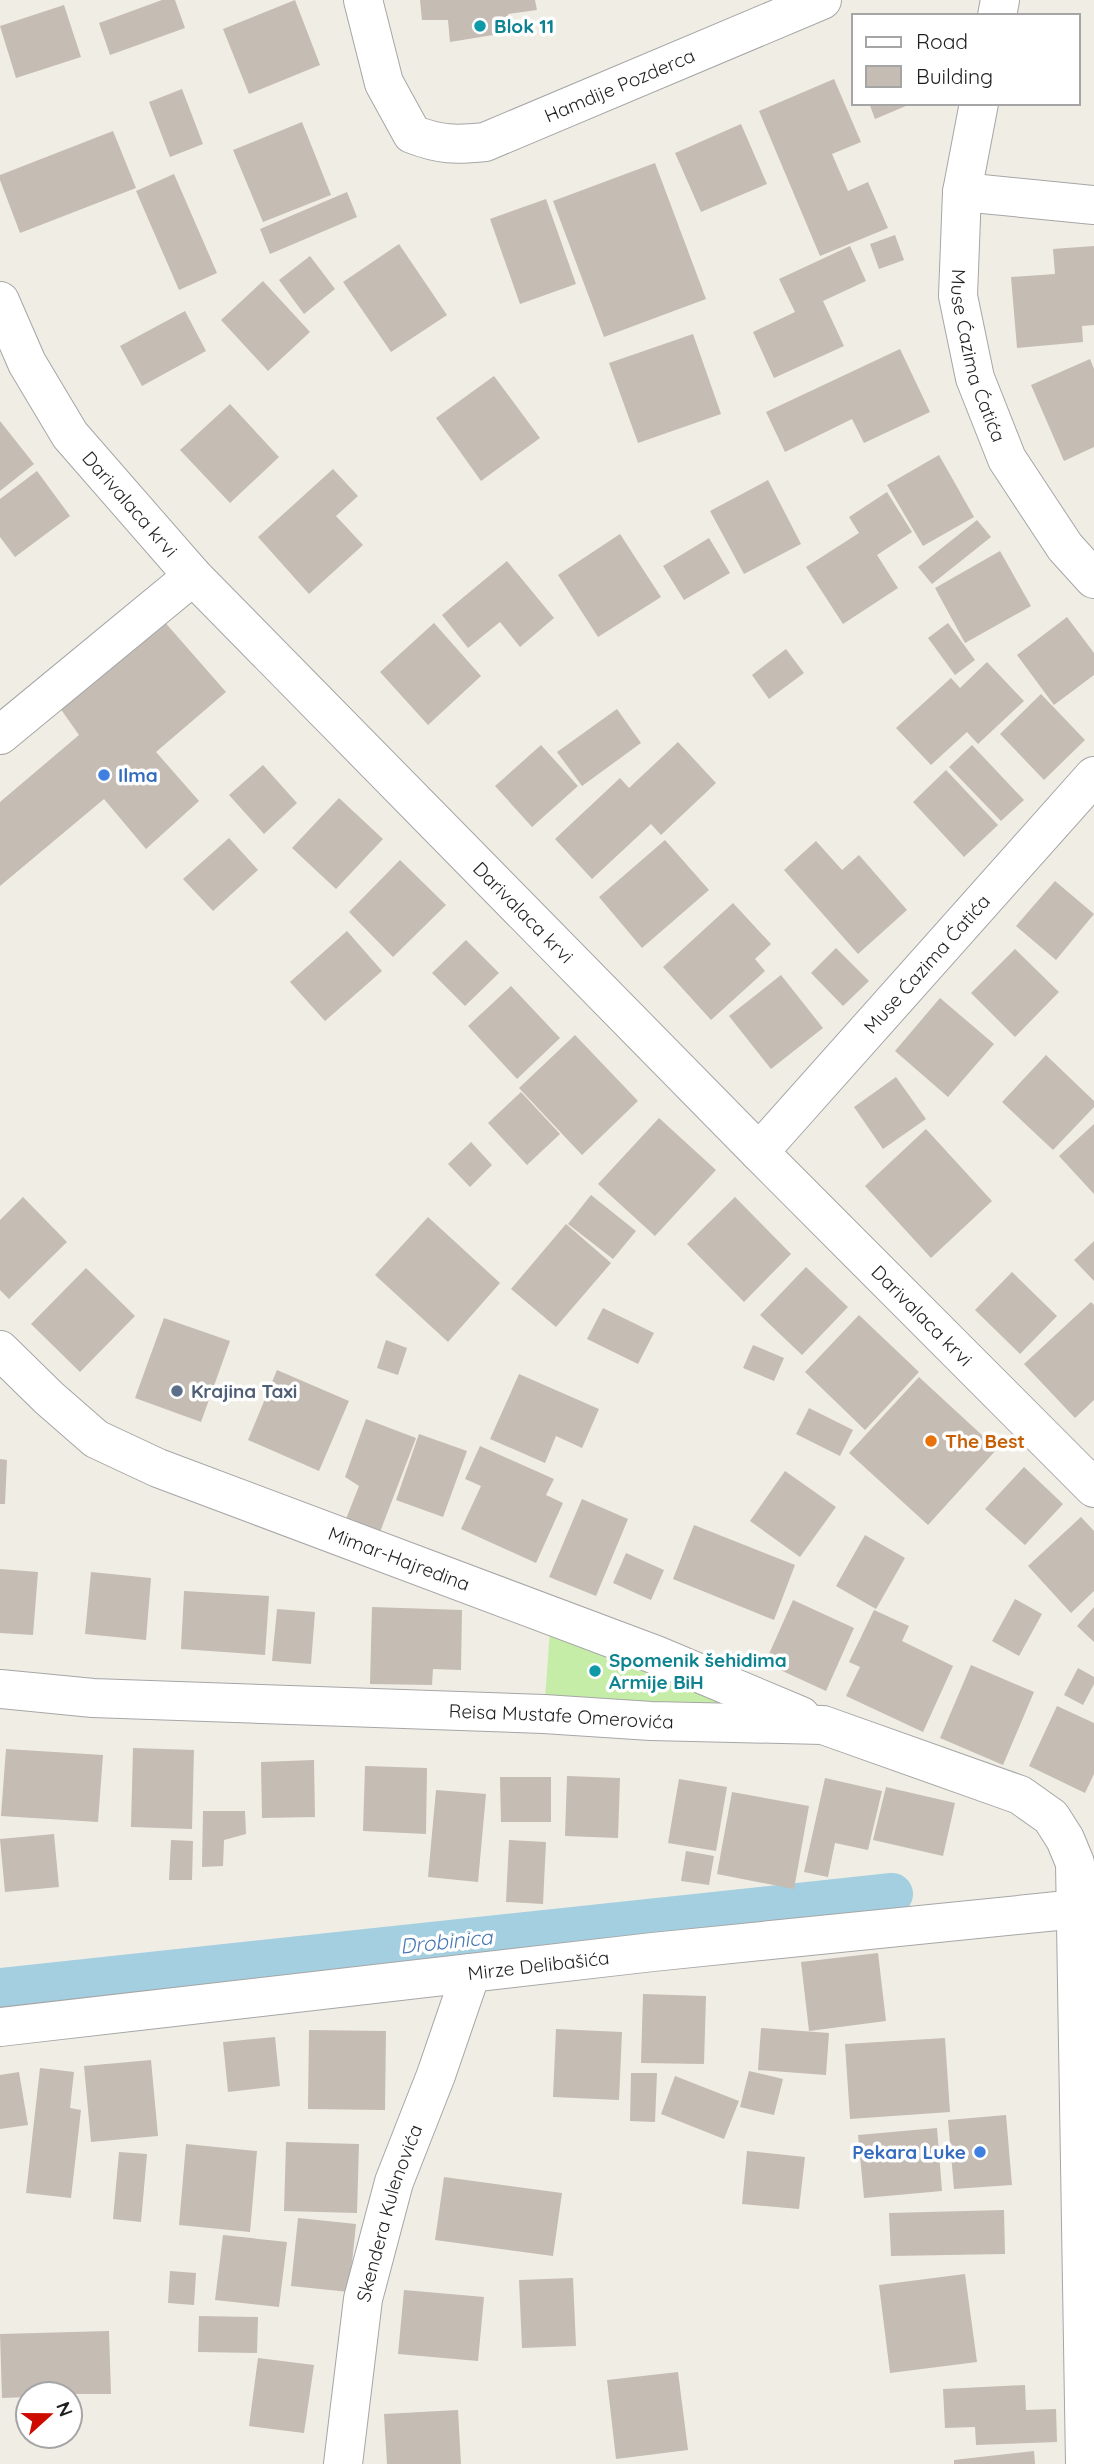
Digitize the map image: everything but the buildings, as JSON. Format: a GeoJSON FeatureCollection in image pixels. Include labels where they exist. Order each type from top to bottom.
{"type":"FeatureCollection","features":[{"type":"Feature","properties":{"kind":"street","name":"Hamdije Pozderca"},"geometry":{"type":"LineString","coordinates":[[363,0],[384,83],[412,134],[437,144],[459,145],[485,142],[822,0]]}},
{"type":"Feature","properties":{"kind":"street","name":"Muse Ćazima Ćatića"},"geometry":{"type":"LineString","coordinates":[[979,105],[962,192],[958,296],[975,379],[1007,459],[1065,547],[1094,579]]}},
{"type":"Feature","properties":{"kind":"street"},"geometry":{"type":"LineString","coordinates":[[962,192],[1094,205]]}},
{"type":"Feature","properties":{"kind":"street","name":"Darivalaca krvi"},"geometry":{"type":"LineString","coordinates":[[0,301],[27,363],[70,435],[193,576],[759,1152],[1094,1488]]}},
{"type":"Feature","properties":{"kind":"street"},"geometry":{"type":"LineString","coordinates":[[0,735],[193,576]]}},
{"type":"Feature","properties":{"kind":"street","name":"Muse Ćazima Ćatića"},"geometry":{"type":"LineString","coordinates":[[759,1152],[1094,776]]}},
{"type":"Feature","properties":{"kind":"street","name":"Mimar-Hajredina"},"geometry":{"type":"LineString","coordinates":[[0,1350],[96,1439],[158,1468],[656,1656],[823,1726]]}},
{"type":"Feature","properties":{"kind":"street"},"geometry":{"type":"LineString","coordinates":[[651,1721],[668,1706],[674,1691],[656,1656]]}},
{"type":"Feature","properties":{"kind":"street","name":"Reisa Mustafe Omerovića"},"geometry":{"type":"LineString","coordinates":[[0,1689],[93,1698],[823,1726],[1020,1795],[1051,1817],[1084,1862]]}},
{"type":"Feature","properties":{"kind":"street"},"geometry":{"type":"LineString","coordinates":[[1084,1862],[1086,2464]]}},
{"type":"Feature","properties":{"kind":"street","name":"Mirze Delibašića"},"geometry":{"type":"LineString","coordinates":[[0,2027],[653,1952],[1085,1909]]}},
{"type":"Feature","properties":{"kind":"street","name":"Skendera Kulenovića"},"geometry":{"type":"LineString","coordinates":[[343,2464],[363,2299],[394,2182],[471,1973]]}},
{"type":"Feature","properties":{"kind":"green space"},"geometry":{"type":"Polygon","coordinates":[[[551,1616],[823,1725],[544,1714],[551,1616]]]}},
{"type":"Feature","properties":{"kind":"waterway","name":"Drobinica"},"geometry":{"type":"LineString","coordinates":[[0,1989],[892,1894]]}},
{"type":"Feature","properties":{"kind":"place","name":"Blok 11"},"geometry":{"type":"Point","coordinates":[480,26]}},
{"type":"Feature","properties":{"kind":"place","name":"Ilma"},"geometry":{"type":"Point","coordinates":[104,775]}},
{"type":"Feature","properties":{"kind":"place","name":"Krajina Taxi"},"geometry":{"type":"Point","coordinates":[177,1391]}},
{"type":"Feature","properties":{"kind":"place","name":"The Best"},"geometry":{"type":"Point","coordinates":[931,1441]}},
{"type":"Feature","properties":{"kind":"place","name":"Spomenik šehidima Armije BiH"},"geometry":{"type":"Point","coordinates":[595,1671]}},
{"type":"Feature","properties":{"kind":"place","name":"Pekara Luke"},"geometry":{"type":"Point","coordinates":[980,2152]}}]}
